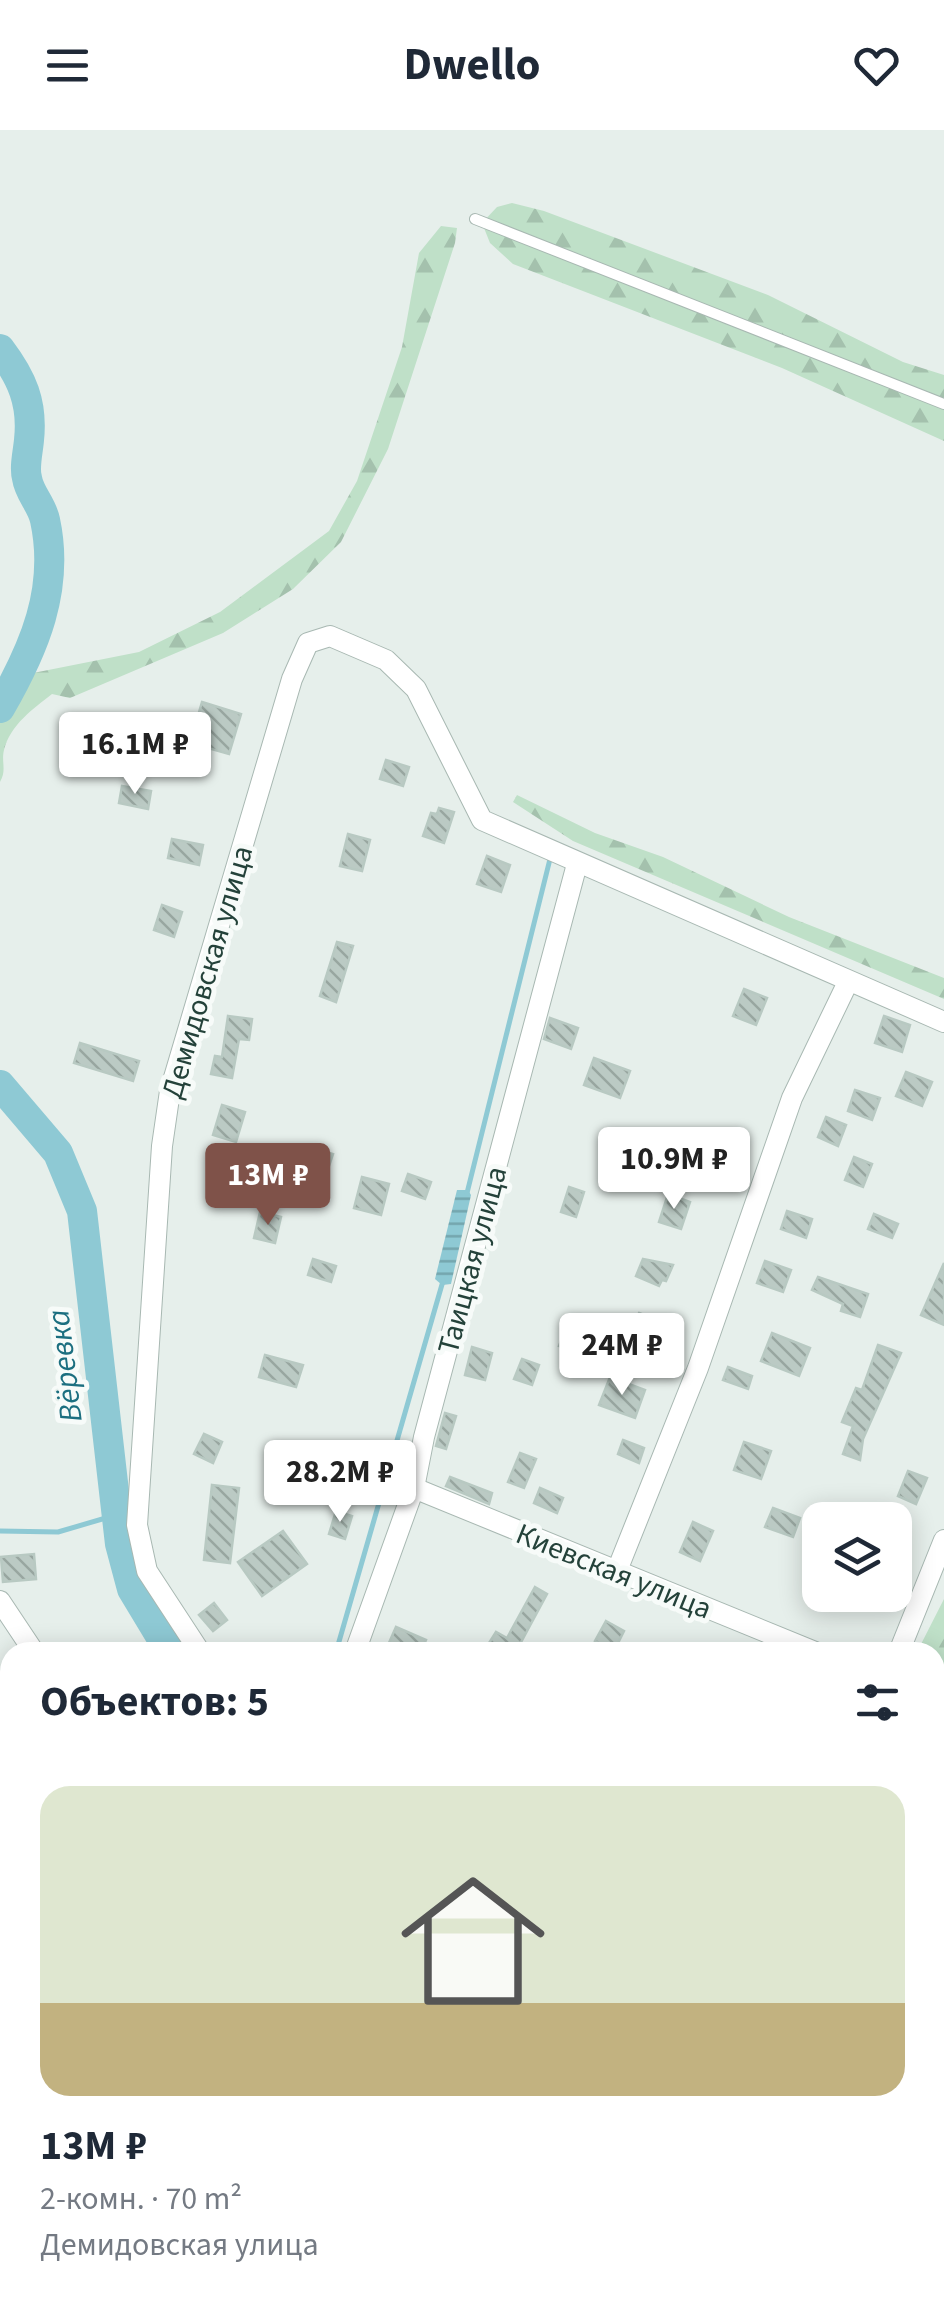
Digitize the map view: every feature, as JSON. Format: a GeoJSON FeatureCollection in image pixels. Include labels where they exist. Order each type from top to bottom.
{"type":"FeatureCollection","features":[{"type":"Feature","properties":{"kind":"street","name":"Демидовская улица"},"geometry":{"type":"LineString","coordinates":[[193,1642],[147,1571],[137,1525],[162,1146],[185,1040],[292,679],[308,644],[330,636],[386,660],[416,689],[482,820],[578,864]]}},
{"type":"Feature","properties":{"kind":"street"},"geometry":{"type":"LineString","coordinates":[[578,864],[944,1022]]}},
{"type":"Feature","properties":{"kind":"street","name":"Таицкая улица"},"geometry":{"type":"LineString","coordinates":[[359,1642],[414,1488],[424,1437],[578,864]]}},
{"type":"Feature","properties":{"kind":"street"},"geometry":{"type":"LineString","coordinates":[[616,1573],[698,1368],[792,1098],[848,982]]}},
{"type":"Feature","properties":{"kind":"street","name":"Киевская улица"},"geometry":{"type":"LineString","coordinates":[[414,1488],[789,1642]]}},
{"type":"Feature","properties":{"kind":"street"},"geometry":{"type":"LineString","coordinates":[[903,1642],[944,1540]]}},
{"type":"Feature","properties":{"kind":"street"},"geometry":{"type":"LineString","coordinates":[[0,1601],[27,1642]]}},
{"type":"Feature","properties":{"kind":"lane"},"geometry":{"type":"LineString","coordinates":[[475,218],[944,404]]}},
{"type":"Feature","properties":{"kind":"green space"},"geometry":{"type":"Polygon","coordinates":[[[512,203],[544,211],[768,295],[903,362],[944,375],[944,441],[782,368],[513,264],[490,243],[482,223],[497,207],[512,203]]]}},
{"type":"Feature","properties":{"kind":"green space"},"geometry":{"type":"Polygon","coordinates":[[[441,226],[457,228],[455,243],[388,449],[341,542],[293,589],[223,633],[70,698],[52,694],[23,718],[7,741],[0,782],[0,700],[13,677],[139,652],[220,612],[329,531],[357,481],[402,347],[419,253],[441,226]]]}},
{"type":"Feature","properties":{"kind":"green space"},"geometry":{"type":"Polygon","coordinates":[[[517,795],[595,833],[663,857],[789,917],[944,978],[944,999],[573,841],[513,802],[517,795]]]}},
{"type":"Feature","properties":{"kind":"green space"},"geometry":{"type":"Polygon","coordinates":[[[944,1599],[944,1642],[922,1642],[944,1599]]]}},
{"type":"Feature","properties":{"kind":"water"},"geometry":{"type":"Polygon","coordinates":[[[457,1190],[468,1190],[471,1195],[451,1284],[442,1285],[435,1279],[457,1190]]]}},
{"type":"Feature","properties":{"kind":"building"},"geometry":{"type":"Polygon","coordinates":[[[202,702],[241,714],[229,754],[190,743],[202,702]]]}},
{"type":"Feature","properties":{"kind":"building"},"geometry":{"type":"Polygon","coordinates":[[[386,760],[409,767],[403,786],[380,779],[386,760]]]}},
{"type":"Feature","properties":{"kind":"building"},"geometry":{"type":"Polygon","coordinates":[[[122,786],[151,791],[148,809],[119,803],[122,786]]]}},
{"type":"Feature","properties":{"kind":"building"},"geometry":{"type":"Polygon","coordinates":[[[439,808],[454,812],[444,843],[423,836],[431,813],[437,814],[439,808]]]}},
{"type":"Feature","properties":{"kind":"building"},"geometry":{"type":"Polygon","coordinates":[[[348,834],[370,840],[362,871],[340,866],[348,834]]]}},
{"type":"Feature","properties":{"kind":"building"},"geometry":{"type":"Polygon","coordinates":[[[172,839],[203,845],[199,865],[168,858],[172,839]]]}},
{"type":"Feature","properties":{"kind":"building"},"geometry":{"type":"Polygon","coordinates":[[[487,856],[510,865],[501,892],[477,884],[487,856]]]}},
{"type":"Feature","properties":{"kind":"building"},"geometry":{"type":"Polygon","coordinates":[[[162,905],[182,912],[174,937],[154,930],[162,905]]]}},
{"type":"Feature","properties":{"kind":"building"},"geometry":{"type":"Polygon","coordinates":[[[337,942],[353,946],[336,1002],[320,996],[337,942]]]}},
{"type":"Feature","properties":{"kind":"building"},"geometry":{"type":"Polygon","coordinates":[[[744,989],[767,998],[756,1025],[733,1016],[744,989]]]}},
{"type":"Feature","properties":{"kind":"building"},"geometry":{"type":"Polygon","coordinates":[[[228,1016],[252,1019],[249,1040],[239,1039],[232,1078],[211,1074],[215,1056],[222,1057],[228,1016]]]}},
{"type":"Feature","properties":{"kind":"building"},"geometry":{"type":"Polygon","coordinates":[[[884,1016],[910,1025],[902,1052],[875,1043],[884,1016]]]}},
{"type":"Feature","properties":{"kind":"building"},"geometry":{"type":"Polygon","coordinates":[[[550,1018],[578,1028],[571,1049],[544,1039],[550,1018]]]}},
{"type":"Feature","properties":{"kind":"building"},"geometry":{"type":"Polygon","coordinates":[[[80,1043],[139,1061],[133,1081],[74,1063],[80,1043]]]}},
{"type":"Feature","properties":{"kind":"building"},"geometry":{"type":"Polygon","coordinates":[[[594,1058],[630,1071],[620,1098],[584,1085],[594,1058]]]}},
{"type":"Feature","properties":{"kind":"building"},"geometry":{"type":"Polygon","coordinates":[[[906,1072],[932,1082],[922,1106],[896,1096],[906,1072]]]}},
{"type":"Feature","properties":{"kind":"building"},"geometry":{"type":"Polygon","coordinates":[[[855,1090],[880,1098],[872,1120],[848,1111],[855,1090]]]}},
{"type":"Feature","properties":{"kind":"building"},"geometry":{"type":"Polygon","coordinates":[[[222,1105],[245,1112],[236,1142],[213,1135],[222,1105]]]}},
{"type":"Feature","properties":{"kind":"building"},"geometry":{"type":"Polygon","coordinates":[[[826,1117],[846,1125],[838,1146],[818,1137],[826,1117]]]}},
{"type":"Feature","properties":{"kind":"building"},"geometry":{"type":"Polygon","coordinates":[[[310,1147],[333,1154],[327,1172],[305,1166],[310,1147]]]}},
{"type":"Feature","properties":{"kind":"building"},"geometry":{"type":"Polygon","coordinates":[[[854,1157],[872,1164],[863,1187],[845,1180],[854,1157]]]}},
{"type":"Feature","properties":{"kind":"building"},"geometry":{"type":"Polygon","coordinates":[[[408,1174],[431,1182],[425,1199],[402,1191],[408,1174]]]}},
{"type":"Feature","properties":{"kind":"building"},"geometry":{"type":"Polygon","coordinates":[[[362,1177],[389,1184],[381,1215],[354,1208],[362,1177]]]}},
{"type":"Feature","properties":{"kind":"building"},"geometry":{"type":"Polygon","coordinates":[[[569,1187],[584,1192],[576,1217],[561,1212],[569,1187]]]}},
{"type":"Feature","properties":{"kind":"building"},"geometry":{"type":"Polygon","coordinates":[[[668,1194],[690,1202],[681,1229],[659,1222],[668,1194]]]}},
{"type":"Feature","properties":{"kind":"building"},"geometry":{"type":"Polygon","coordinates":[[[787,1211],[812,1219],[806,1238],[781,1229],[787,1211]]]}},
{"type":"Feature","properties":{"kind":"building"},"geometry":{"type":"Polygon","coordinates":[[[260,1212],[281,1217],[275,1243],[254,1238],[260,1212]]]}},
{"type":"Feature","properties":{"kind":"building"},"geometry":{"type":"Polygon","coordinates":[[[874,1214],[898,1224],[892,1238],[868,1229],[874,1214]]]}},
{"type":"Feature","properties":{"kind":"building"},"geometry":{"type":"Polygon","coordinates":[[[313,1259],[336,1266],[331,1282],[308,1275],[313,1259]]]}},
{"type":"Feature","properties":{"kind":"building"},"geometry":{"type":"Polygon","coordinates":[[[643,1259],[673,1265],[666,1281],[662,1280],[659,1286],[636,1276],[643,1259]]]}},
{"type":"Feature","properties":{"kind":"building"},"geometry":{"type":"Polygon","coordinates":[[[765,1261],[791,1270],[783,1292],[757,1283],[765,1261]]]}},
{"type":"Feature","properties":{"kind":"building"},"geometry":{"type":"Polygon","coordinates":[[[944,1263],[944,1325],[921,1315],[944,1263]]]}},
{"type":"Feature","properties":{"kind":"building"},"geometry":{"type":"Polygon","coordinates":[[[818,1277],[868,1294],[860,1317],[841,1311],[843,1304],[812,1290],[818,1277]]]}},
{"type":"Feature","properties":{"kind":"building"},"geometry":{"type":"Polygon","coordinates":[[[639,1313],[662,1322],[658,1346],[632,1330],[639,1313]]]}},
{"type":"Feature","properties":{"kind":"building"},"geometry":{"type":"Polygon","coordinates":[[[565,1330],[593,1339],[587,1356],[559,1346],[565,1330]]]}},
{"type":"Feature","properties":{"kind":"building"},"geometry":{"type":"Polygon","coordinates":[[[772,1333],[810,1348],[799,1376],[761,1361],[772,1333]]]}},
{"type":"Feature","properties":{"kind":"building"},"geometry":{"type":"Polygon","coordinates":[[[878,1345],[901,1353],[863,1439],[860,1460],[843,1454],[853,1426],[842,1422],[856,1388],[862,1390],[878,1345]]]}},
{"type":"Feature","properties":{"kind":"building"},"geometry":{"type":"Polygon","coordinates":[[[472,1347],[492,1353],[485,1380],[465,1375],[472,1347]]]}},
{"type":"Feature","properties":{"kind":"building"},"geometry":{"type":"Polygon","coordinates":[[[265,1355],[303,1365],[296,1387],[259,1377],[265,1355]]]}},
{"type":"Feature","properties":{"kind":"building"},"geometry":{"type":"Polygon","coordinates":[[[522,1359],[539,1365],[532,1385],[514,1379],[522,1359]]]}},
{"type":"Feature","properties":{"kind":"building"},"geometry":{"type":"Polygon","coordinates":[[[728,1367],[752,1376],[748,1389],[723,1380],[728,1367]]]}},
{"type":"Feature","properties":{"kind":"building"},"geometry":{"type":"Polygon","coordinates":[[[610,1377],[645,1390],[635,1418],[599,1405],[610,1377]]]}},
{"type":"Feature","properties":{"kind":"building"},"geometry":{"type":"Polygon","coordinates":[[[445,1413],[456,1416],[446,1449],[436,1446],[445,1413]]]}},
{"type":"Feature","properties":{"kind":"building"},"geometry":{"type":"Polygon","coordinates":[[[204,1434],[222,1442],[213,1463],[194,1454],[204,1434]]]}},
{"type":"Feature","properties":{"kind":"building"},"geometry":{"type":"Polygon","coordinates":[[[623,1440],[644,1448],[639,1463],[618,1454],[623,1440]]]}},
{"type":"Feature","properties":{"kind":"building"},"geometry":{"type":"Polygon","coordinates":[[[744,1442],[771,1451],[761,1479],[734,1470],[744,1442]]]}},
{"type":"Feature","properties":{"kind":"building"},"geometry":{"type":"Polygon","coordinates":[[[520,1453],[536,1459],[524,1488],[508,1482],[520,1453]]]}},
{"type":"Feature","properties":{"kind":"building"},"geometry":{"type":"Polygon","coordinates":[[[908,1471],[927,1478],[916,1504],[898,1496],[908,1471]]]}},
{"type":"Feature","properties":{"kind":"building"},"geometry":{"type":"Polygon","coordinates":[[[450,1477],[492,1493],[489,1504],[446,1486],[450,1477]]]}},
{"type":"Feature","properties":{"kind":"building"},"geometry":{"type":"Polygon","coordinates":[[[212,1485],[239,1488],[230,1563],[204,1560],[212,1485]]]}},
{"type":"Feature","properties":{"kind":"building"},"geometry":{"type":"Polygon","coordinates":[[[540,1488],[563,1498],[557,1513],[534,1503],[540,1488]]]}},
{"type":"Feature","properties":{"kind":"building"},"geometry":{"type":"Polygon","coordinates":[[[773,1508],[800,1518],[793,1537],[765,1527],[773,1508]]]}},
{"type":"Feature","properties":{"kind":"building"},"geometry":{"type":"Polygon","coordinates":[[[336,1511],[352,1516],[345,1539],[329,1534],[336,1511]]]}},
{"type":"Feature","properties":{"kind":"building"},"geometry":{"type":"Polygon","coordinates":[[[693,1522],[713,1531],[700,1561],[680,1552],[693,1522]]]}},
{"type":"Feature","properties":{"kind":"building"},"geometry":{"type":"Polygon","coordinates":[[[283,1531],[307,1564],[262,1596],[238,1562],[283,1531]]]}},
{"type":"Feature","properties":{"kind":"building"},"geometry":{"type":"Polygon","coordinates":[[[34,1554],[36,1579],[3,1582],[1,1557],[34,1554]]]}},
{"type":"Feature","properties":{"kind":"building"},"geometry":{"type":"Polygon","coordinates":[[[535,1587],[547,1594],[521,1642],[490,1642],[496,1632],[507,1638],[535,1587]]]}},
{"type":"Feature","properties":{"kind":"building"},"geometry":{"type":"Polygon","coordinates":[[[214,1603],[227,1620],[213,1631],[199,1615],[214,1603]]]}},
{"type":"Feature","properties":{"kind":"building"},"geometry":{"type":"Polygon","coordinates":[[[606,1621],[624,1631],[618,1642],[595,1641],[606,1621]]]}},
{"type":"Feature","properties":{"kind":"building"},"geometry":{"type":"Polygon","coordinates":[[[396,1627],[426,1640],[425,1642],[389,1642],[396,1627]]]}},
{"type":"Feature","properties":{"kind":"waterway","name":"Вёревка"},"geometry":{"type":"LineString","coordinates":[[0,349],[20,381],[27,403],[30,427],[26,474],[45,520],[49,545],[41,618],[0,708]]}},
{"type":"Feature","properties":{"kind":"waterway"},"geometry":{"type":"LineString","coordinates":[[467,1193],[551,855]]}},
{"type":"Feature","properties":{"kind":"waterway","name":"Вёревка"},"geometry":{"type":"LineString","coordinates":[[0,1085],[58,1153],[82,1211],[120,1544],[132,1589],[164,1642]]}},
{"type":"Feature","properties":{"kind":"waterway"},"geometry":{"type":"LineString","coordinates":[[339,1642],[443,1281]]}},
{"type":"Feature","properties":{"kind":"waterway"},"geometry":{"type":"LineString","coordinates":[[0,1531],[58,1532],[116,1515]]}}]}
